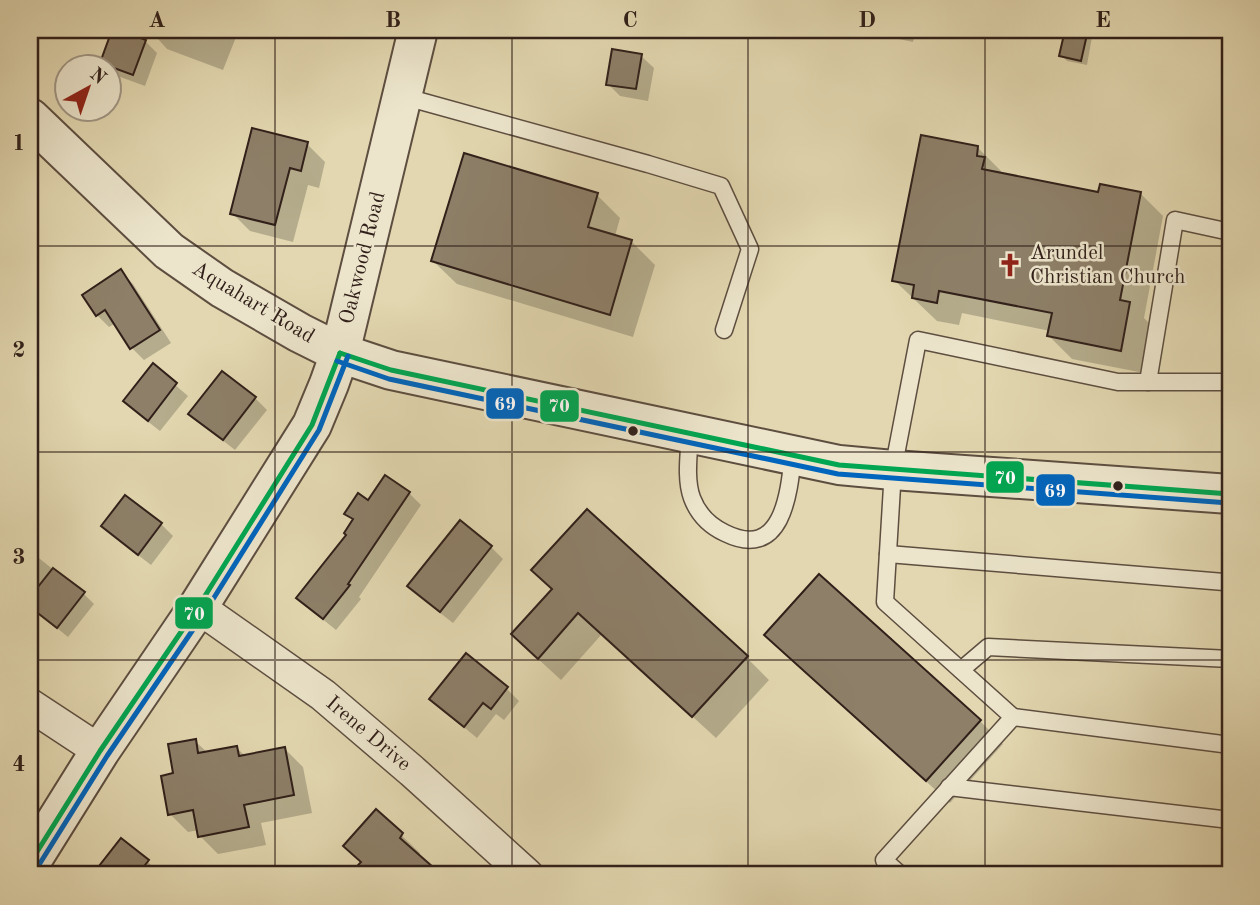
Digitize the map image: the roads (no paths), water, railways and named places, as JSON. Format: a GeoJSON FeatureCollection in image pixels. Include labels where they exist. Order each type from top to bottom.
{"type":"FeatureCollection","features":[{"type":"Feature","properties":{"kind":"street","name":"Oakwood Road"},"geometry":{"type":"LineString","coordinates":[[30,863],[100,751],[198,607],[312,425],[340,353],[418,30]]}},
{"type":"Feature","properties":{"kind":"street","name":"Aquahart Road"},"geometry":{"type":"LineString","coordinates":[[30,118],[169,251],[222,288],[340,353],[391,370],[839,465],[1230,494]]}},
{"type":"Feature","properties":{"kind":"street","name":"Irene Drive"},"geometry":{"type":"LineString","coordinates":[[198,607],[323,695],[527,875]]}},
{"type":"Feature","properties":{"kind":"street"},"geometry":{"type":"LineString","coordinates":[[30,705],[100,751]]}},
{"type":"Feature","properties":{"kind":"lane"},"geometry":{"type":"LineString","coordinates":[[402,96],[721,186],[750,249],[724,330]]}},
{"type":"Feature","properties":{"kind":"lane"},"geometry":{"type":"LineString","coordinates":[[1148,382],[1175,220],[1230,232]]}},
{"type":"Feature","properties":{"kind":"lane"},"geometry":{"type":"LineString","coordinates":[[1230,382],[1118,382],[918,340],[893,470],[885,602],[1013,717],[1230,745]]}},
{"type":"Feature","properties":{"kind":"lane"},"geometry":{"type":"LineString","coordinates":[[690,433],[688,472],[692,498],[713,527],[748,540],[769,534],[784,510],[793,455]]}},
{"type":"Feature","properties":{"kind":"lane"},"geometry":{"type":"LineString","coordinates":[[888,554],[1224,582]]}},
{"type":"Feature","properties":{"kind":"lane"},"geometry":{"type":"LineString","coordinates":[[961,670],[988,647],[1230,659]]}},
{"type":"Feature","properties":{"kind":"lane"},"geometry":{"type":"LineString","coordinates":[[901,875],[884,860],[1013,717]]}},
{"type":"Feature","properties":{"kind":"lane"},"geometry":{"type":"LineString","coordinates":[[949,787],[1230,820]]}},
{"type":"Feature","properties":{"kind":"place","name":"Arundel Christian Church"},"geometry":{"type":"Point","coordinates":[1010,265]}}]}
